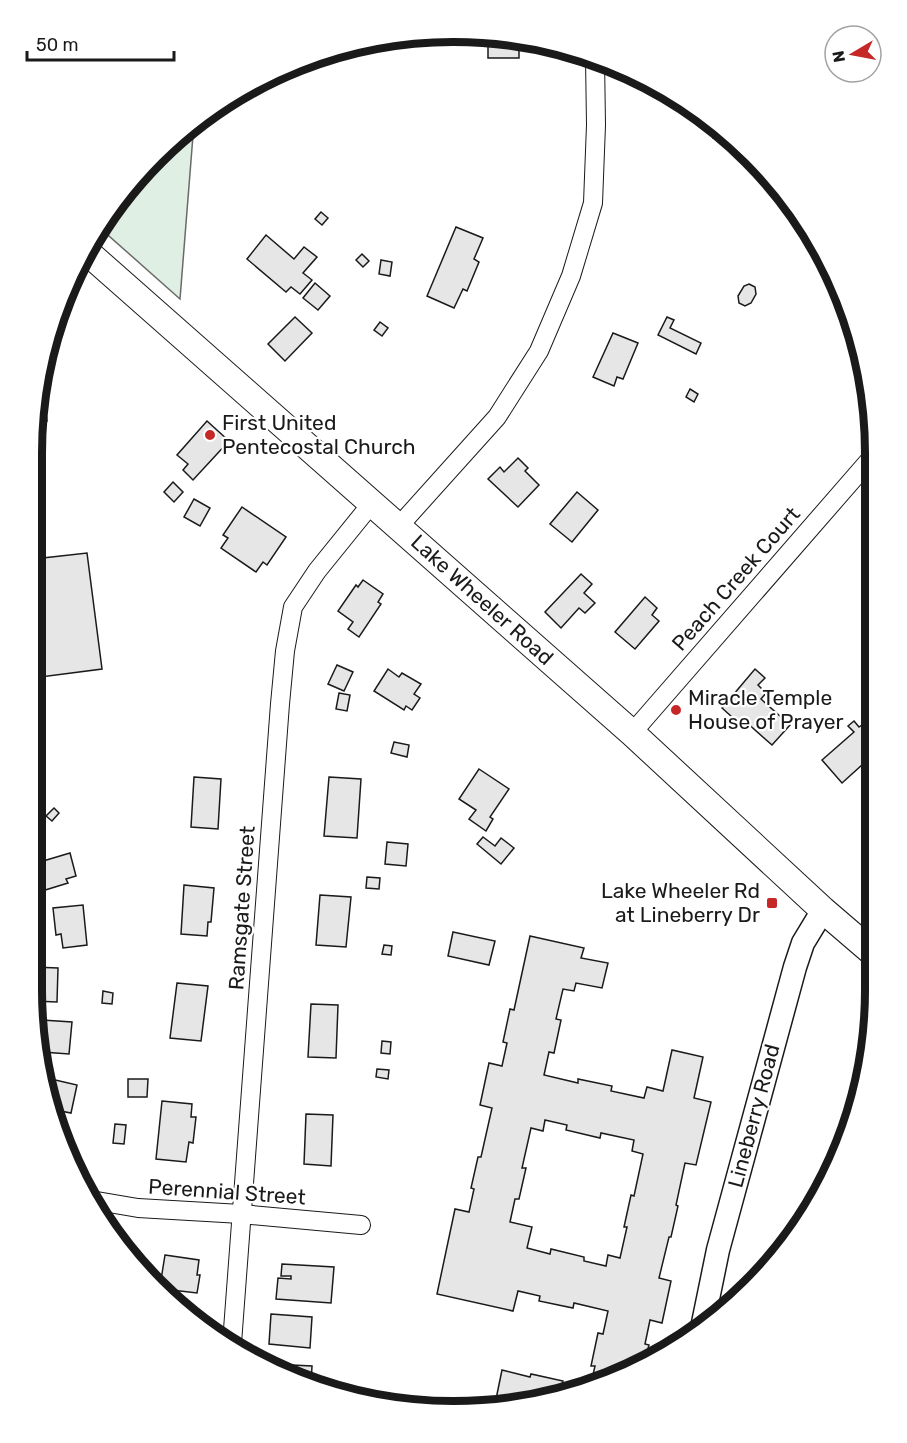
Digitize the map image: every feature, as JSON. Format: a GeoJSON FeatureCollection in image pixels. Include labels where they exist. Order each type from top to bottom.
{"type":"FeatureCollection","features":[{"type":"Feature","properties":{"kind":"main road","name":"Lake Wheeler Road"},"geometry":{"type":"LineString","coordinates":[[92,257],[632,732],[823,910],[865,946]]}},
{"type":"Feature","properties":{"kind":"street"},"geometry":{"type":"LineString","coordinates":[[399,526],[497,417],[539,351],[571,276],[593,203],[595,67]]}},
{"type":"Feature","properties":{"kind":"street","name":"Peach Creek Court"},"geometry":{"type":"LineString","coordinates":[[632,732],[865,473]]}},
{"type":"Feature","properties":{"kind":"street","name":"Ramsgate Street"},"geometry":{"type":"LineString","coordinates":[[232,1337],[285,651],[293,607],[317,571],[372,503]]}},
{"type":"Feature","properties":{"kind":"street","name":"Lineberry Road"},"geometry":{"type":"LineString","coordinates":[[705,1316],[718,1250],[795,967],[803,943],[823,910]]}},
{"type":"Feature","properties":{"kind":"street","name":"Perennial Street"},"geometry":{"type":"LineString","coordinates":[[101,1202],[138,1208],[241,1214],[361,1225]]}},
{"type":"Feature","properties":{"kind":"green space"},"geometry":{"type":"Polygon","coordinates":[[[193,135],[180,299],[106,233],[144,182],[193,135]]]}},
{"type":"Feature","properties":{"kind":"building"},"geometry":{"type":"Polygon","coordinates":[[[488,44],[519,48],[519,58],[488,58],[488,44]]]}},
{"type":"Feature","properties":{"kind":"building"},"geometry":{"type":"Polygon","coordinates":[[[321,212],[328,218],[322,225],[315,219],[321,212]]]}},
{"type":"Feature","properties":{"kind":"building"},"geometry":{"type":"Polygon","coordinates":[[[456,227],[483,238],[474,259],[479,262],[467,291],[463,289],[454,308],[427,296],[456,227]]]}},
{"type":"Feature","properties":{"kind":"building"},"geometry":{"type":"Polygon","coordinates":[[[266,235],[294,259],[304,247],[317,257],[303,273],[312,280],[300,294],[291,287],[286,292],[247,259],[266,235]]]}},
{"type":"Feature","properties":{"kind":"building"},"geometry":{"type":"Polygon","coordinates":[[[362,254],[369,261],[363,267],[356,260],[362,254]]]}},
{"type":"Feature","properties":{"kind":"building"},"geometry":{"type":"Polygon","coordinates":[[[381,260],[392,262],[390,276],[379,274],[381,260]]]}},
{"type":"Feature","properties":{"kind":"building"},"geometry":{"type":"Polygon","coordinates":[[[315,283],[330,296],[318,310],[303,298],[315,283]]]}},
{"type":"Feature","properties":{"kind":"building"},"geometry":{"type":"Polygon","coordinates":[[[749,284],[755,287],[756,294],[751,303],[745,306],[739,303],[738,296],[744,286],[749,284]]]}},
{"type":"Feature","properties":{"kind":"building"},"geometry":{"type":"Polygon","coordinates":[[[295,317],[312,333],[285,361],[268,344],[295,317]]]}},
{"type":"Feature","properties":{"kind":"building"},"geometry":{"type":"Polygon","coordinates":[[[667,317],[674,320],[670,328],[701,343],[696,354],[658,335],[667,317]]]}},
{"type":"Feature","properties":{"kind":"building"},"geometry":{"type":"Polygon","coordinates":[[[380,322],[388,328],[382,336],[374,330],[380,322]]]}},
{"type":"Feature","properties":{"kind":"building"},"geometry":{"type":"Polygon","coordinates":[[[613,333],[638,343],[623,379],[617,377],[614,386],[593,377],[613,333]]]}},
{"type":"Feature","properties":{"kind":"building"},"geometry":{"type":"Polygon","coordinates":[[[690,389],[698,394],[694,402],[686,397],[690,389]]]}},
{"type":"Feature","properties":{"kind":"building"},"geometry":{"type":"Polygon","coordinates":[[[45,406],[47,421],[44,421],[45,406]]]}},
{"type":"Feature","properties":{"kind":"building"},"geometry":{"type":"Polygon","coordinates":[[[207,421],[229,441],[193,480],[183,470],[188,464],[177,455],[207,421]]]}},
{"type":"Feature","properties":{"kind":"building"},"geometry":{"type":"Polygon","coordinates":[[[518,458],[528,468],[525,471],[539,485],[518,507],[488,479],[500,467],[504,472],[518,458]]]}},
{"type":"Feature","properties":{"kind":"building"},"geometry":{"type":"Polygon","coordinates":[[[173,482],[183,492],[174,502],[164,492],[173,482]]]}},
{"type":"Feature","properties":{"kind":"building"},"geometry":{"type":"Polygon","coordinates":[[[577,492],[598,510],[572,542],[550,524],[577,492]]]}},
{"type":"Feature","properties":{"kind":"building"},"geometry":{"type":"Polygon","coordinates":[[[194,499],[210,508],[200,526],[184,517],[194,499]]]}},
{"type":"Feature","properties":{"kind":"building"},"geometry":{"type":"Polygon","coordinates":[[[242,507],[286,537],[267,565],[263,562],[256,572],[221,548],[228,538],[223,535],[242,507]]]}},
{"type":"Feature","properties":{"kind":"building"},"geometry":{"type":"Polygon","coordinates":[[[87,553],[102,669],[42,677],[42,558],[87,553]]]}},
{"type":"Feature","properties":{"kind":"building"},"geometry":{"type":"Polygon","coordinates":[[[581,574],[592,584],[584,593],[595,603],[585,613],[579,608],[561,628],[545,612],[581,574]]]}},
{"type":"Feature","properties":{"kind":"building"},"geometry":{"type":"Polygon","coordinates":[[[363,580],[383,594],[378,602],[381,604],[359,637],[348,629],[353,622],[338,611],[356,585],[358,587],[363,580]]]}},
{"type":"Feature","properties":{"kind":"building"},"geometry":{"type":"Polygon","coordinates":[[[645,597],[657,608],[652,615],[659,621],[635,649],[615,632],[645,597]]]}},
{"type":"Feature","properties":{"kind":"building"},"geometry":{"type":"Polygon","coordinates":[[[337,665],[353,672],[344,691],[328,684],[337,665]]]}},
{"type":"Feature","properties":{"kind":"building"},"geometry":{"type":"Polygon","coordinates":[[[388,669],[399,677],[402,673],[421,684],[414,694],[420,698],[412,710],[406,706],[404,710],[374,691],[388,669]]]}},
{"type":"Feature","properties":{"kind":"building"},"geometry":{"type":"Polygon","coordinates":[[[755,669],[765,678],[758,685],[766,693],[761,699],[790,725],[772,745],[746,722],[742,726],[722,708],[755,669]]]}},
{"type":"Feature","properties":{"kind":"building"},"geometry":{"type":"Polygon","coordinates":[[[339,693],[350,695],[347,711],[336,709],[339,693]]]}},
{"type":"Feature","properties":{"kind":"building"},"geometry":{"type":"Polygon","coordinates":[[[854,721],[859,727],[862,725],[865,729],[865,762],[842,783],[822,760],[854,732],[848,726],[854,721]]]}},
{"type":"Feature","properties":{"kind":"building"},"geometry":{"type":"Polygon","coordinates":[[[394,742],[409,745],[407,757],[391,753],[394,742]]]}},
{"type":"Feature","properties":{"kind":"building"},"geometry":{"type":"Polygon","coordinates":[[[479,769],[509,789],[490,817],[493,819],[486,831],[469,819],[476,810],[459,799],[479,769]]]}},
{"type":"Feature","properties":{"kind":"building"},"geometry":{"type":"Polygon","coordinates":[[[194,777],[221,779],[218,829],[191,827],[194,777]]]}},
{"type":"Feature","properties":{"kind":"building"},"geometry":{"type":"Polygon","coordinates":[[[329,777],[361,779],[357,838],[324,836],[329,777]]]}},
{"type":"Feature","properties":{"kind":"building"},"geometry":{"type":"Polygon","coordinates":[[[54,808],[59,813],[52,821],[46,816],[54,808]]]}},
{"type":"Feature","properties":{"kind":"building"},"geometry":{"type":"Polygon","coordinates":[[[483,837],[495,846],[501,838],[514,848],[501,864],[477,844],[483,837]]]}},
{"type":"Feature","properties":{"kind":"building"},"geometry":{"type":"Polygon","coordinates":[[[387,842],[408,844],[406,866],[385,864],[387,842]]]}},
{"type":"Feature","properties":{"kind":"building"},"geometry":{"type":"Polygon","coordinates":[[[70,853],[76,876],[66,879],[68,883],[42,891],[42,861],[70,853]]]}},
{"type":"Feature","properties":{"kind":"building"},"geometry":{"type":"Polygon","coordinates":[[[367,877],[380,878],[379,889],[366,888],[367,877]]]}},
{"type":"Feature","properties":{"kind":"building"},"geometry":{"type":"Polygon","coordinates":[[[184,885],[214,888],[211,922],[208,922],[207,936],[181,934],[184,885]]]}},
{"type":"Feature","properties":{"kind":"building"},"geometry":{"type":"Polygon","coordinates":[[[320,895],[351,897],[346,947],[316,945],[320,895]]]}},
{"type":"Feature","properties":{"kind":"building"},"geometry":{"type":"Polygon","coordinates":[[[83,905],[87,945],[63,948],[61,934],[56,935],[53,908],[83,905]]]}},
{"type":"Feature","properties":{"kind":"building"},"geometry":{"type":"Polygon","coordinates":[[[453,932],[495,941],[489,965],[448,956],[453,932]]]}},
{"type":"Feature","properties":{"kind":"building"},"geometry":{"type":"Polygon","coordinates":[[[530,936],[584,948],[581,958],[608,963],[602,988],[576,983],[574,991],[563,989],[556,1019],[561,1020],[554,1053],[549,1052],[544,1075],[578,1083],[578,1079],[612,1086],[611,1091],[644,1098],[647,1087],[663,1091],[672,1050],[703,1057],[694,1098],[711,1102],[696,1165],[685,1163],[671,1237],[669,1237],[659,1278],[671,1281],[662,1323],[650,1320],[645,1344],[649,1345],[647,1353],[593,1377],[595,1366],[591,1366],[598,1333],[603,1334],[608,1311],[574,1303],[573,1308],[539,1301],[540,1296],[518,1291],[513,1311],[437,1294],[455,1209],[469,1212],[474,1189],[471,1188],[478,1157],[481,1157],[492,1108],[480,1105],[489,1063],[502,1066],[507,1043],[503,1042],[510,1009],[514,1010],[530,936]],[[545,1120],[543,1131],[531,1128],[522,1168],[526,1168],[519,1199],[515,1199],[510,1222],[532,1227],[527,1248],[550,1254],[551,1249],[584,1257],[584,1261],[606,1266],[608,1255],[620,1258],[631,1195],[634,1196],[643,1154],[632,1151],[634,1140],[601,1133],[600,1138],[566,1130],[567,1125],[545,1120]]]}},
{"type":"Feature","properties":{"kind":"building"},"geometry":{"type":"Polygon","coordinates":[[[384,945],[392,946],[391,955],[382,954],[384,945]]]}},
{"type":"Feature","properties":{"kind":"building"},"geometry":{"type":"Polygon","coordinates":[[[42,967],[58,968],[57,1002],[42,1001],[42,967]]]}},
{"type":"Feature","properties":{"kind":"building"},"geometry":{"type":"Polygon","coordinates":[[[177,983],[208,986],[201,1041],[170,1038],[177,983]]]}},
{"type":"Feature","properties":{"kind":"building"},"geometry":{"type":"Polygon","coordinates":[[[103,991],[113,993],[112,1004],[102,1003],[103,991]]]}},
{"type":"Feature","properties":{"kind":"building"},"geometry":{"type":"Polygon","coordinates":[[[311,1004],[338,1005],[336,1058],[308,1057],[311,1004]]]}},
{"type":"Feature","properties":{"kind":"building"},"geometry":{"type":"Polygon","coordinates":[[[43,1020],[72,1022],[69,1054],[47,1052],[43,1020]]]}},
{"type":"Feature","properties":{"kind":"building"},"geometry":{"type":"Polygon","coordinates":[[[382,1041],[391,1042],[390,1054],[381,1053],[382,1041]]]}},
{"type":"Feature","properties":{"kind":"building"},"geometry":{"type":"Polygon","coordinates":[[[377,1069],[389,1070],[388,1079],[376,1077],[377,1069]]]}},
{"type":"Feature","properties":{"kind":"building"},"geometry":{"type":"Polygon","coordinates":[[[52,1079],[77,1085],[71,1113],[61,1111],[52,1079]]]}},
{"type":"Feature","properties":{"kind":"building"},"geometry":{"type":"Polygon","coordinates":[[[128,1079],[148,1079],[147,1097],[128,1097],[128,1079]]]}},
{"type":"Feature","properties":{"kind":"building"},"geometry":{"type":"Polygon","coordinates":[[[162,1101],[192,1104],[191,1117],[196,1117],[193,1143],[189,1142],[186,1162],[156,1159],[162,1101]]]}},
{"type":"Feature","properties":{"kind":"building"},"geometry":{"type":"Polygon","coordinates":[[[306,1114],[333,1115],[331,1166],[304,1164],[306,1114]]]}},
{"type":"Feature","properties":{"kind":"building"},"geometry":{"type":"Polygon","coordinates":[[[115,1124],[126,1125],[124,1144],[113,1143],[115,1124]]]}},
{"type":"Feature","properties":{"kind":"building"},"geometry":{"type":"Polygon","coordinates":[[[165,1255],[199,1260],[197,1275],[200,1275],[197,1293],[173,1290],[161,1278],[165,1255]]]}},
{"type":"Feature","properties":{"kind":"building"},"geometry":{"type":"Polygon","coordinates":[[[282,1264],[334,1267],[331,1303],[276,1299],[278,1278],[291,1279],[291,1276],[281,1276],[282,1264]]]}},
{"type":"Feature","properties":{"kind":"building"},"geometry":{"type":"Polygon","coordinates":[[[271,1314],[312,1317],[310,1348],[269,1344],[271,1314]]]}},
{"type":"Feature","properties":{"kind":"building"},"geometry":{"type":"Polygon","coordinates":[[[284,1365],[312,1366],[311,1376],[284,1365]]]}},
{"type":"Feature","properties":{"kind":"building"},"geometry":{"type":"Polygon","coordinates":[[[502,1370],[530,1377],[531,1374],[563,1381],[562,1384],[566,1385],[534,1393],[496,1398],[502,1370]]]}},
{"type":"Feature","properties":{"kind":"place","name":"First United Pentecostal Church"},"geometry":{"type":"Point","coordinates":[210,435]}},
{"type":"Feature","properties":{"kind":"place","name":"Miracle Temple House of Prayer"},"geometry":{"type":"Point","coordinates":[676,710]}},
{"type":"Feature","properties":{"kind":"place","name":"Lake Wheeler Rd at Lineberry Dr"},"geometry":{"type":"Point","coordinates":[772,903]}}]}
